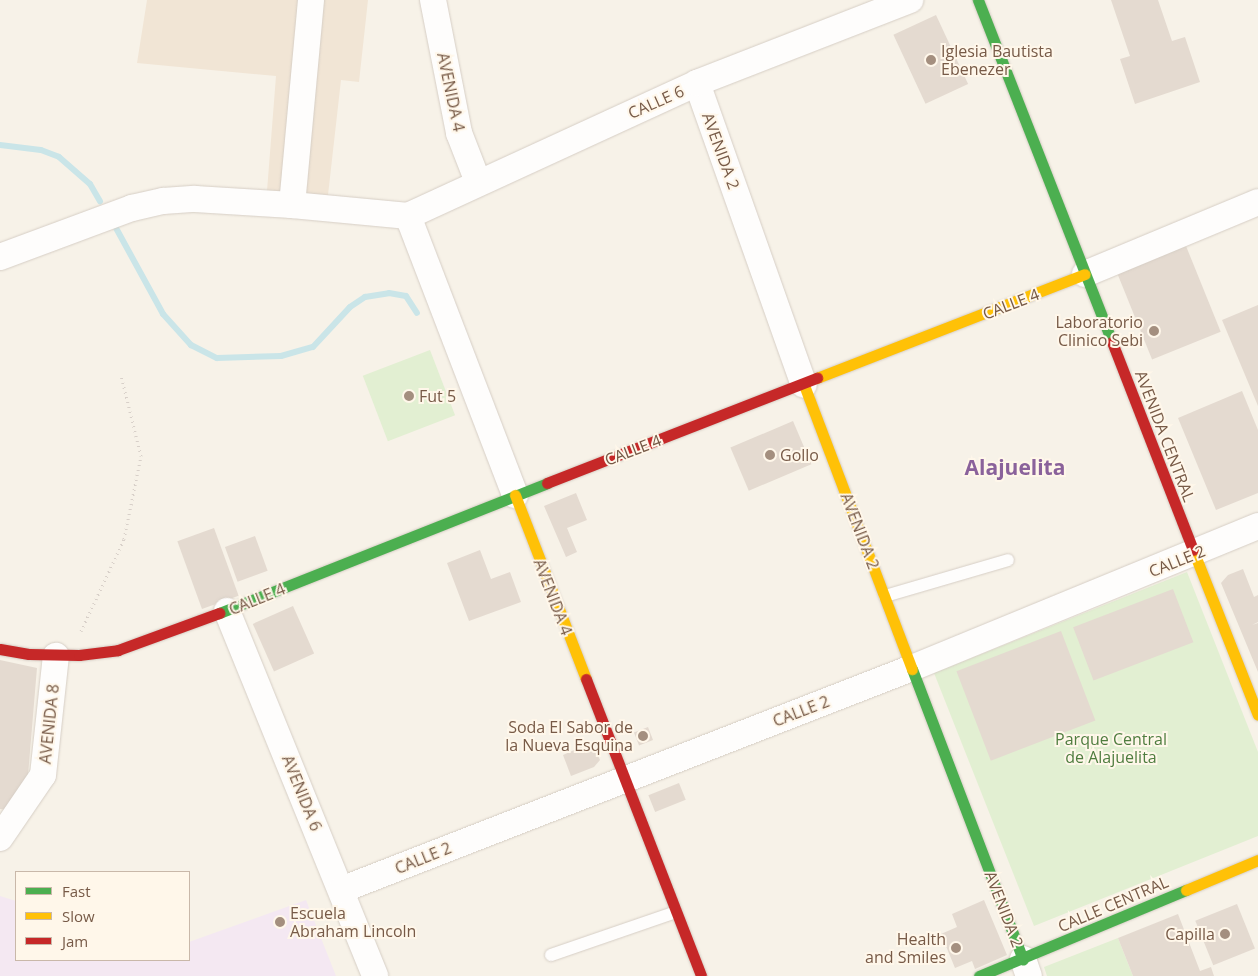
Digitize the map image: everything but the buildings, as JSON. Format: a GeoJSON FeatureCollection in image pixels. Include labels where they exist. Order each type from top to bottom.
{"type":"FeatureCollection","features":[{"type":"Feature","properties":{"kind":"street"},"geometry":{"type":"LineString","coordinates":[[292,205],[311,0]]}},
{"type":"Feature","properties":{"kind":"street","name":"AVENIDA 4"},"geometry":{"type":"LineString","coordinates":[[433,0],[459,133],[478,182]]}},
{"type":"Feature","properties":{"kind":"street","name":"CALLE 6"},"geometry":{"type":"LineString","coordinates":[[408,216],[478,182],[697,84],[910,0]]}},
{"type":"Feature","properties":{"kind":"street","name":"AVENIDA CENTRAL"},"geometry":{"type":"LineString","coordinates":[[978,0],[1258,715]]}},
{"type":"Feature","properties":{"kind":"street","name":"AVENIDA 2"},"geometry":{"type":"LineString","coordinates":[[697,84],[804,385],[1026,967]]}},
{"type":"Feature","properties":{"kind":"street"},"geometry":{"type":"LineString","coordinates":[[0,256],[132,208],[164,201],[195,199],[292,205],[408,216]]}},
{"type":"Feature","properties":{"kind":"street","name":"CALLE 4"},"geometry":{"type":"LineString","coordinates":[[0,649],[67,656],[118,650],[228,611],[515,495],[804,385],[1086,274],[1258,202]]}},
{"type":"Feature","properties":{"kind":"street","name":"AVENIDA 4"},"geometry":{"type":"LineString","coordinates":[[408,216],[623,779],[702,976]]}},
{"type":"Feature","properties":{"kind":"street","name":"CALLE 2"},"geometry":{"type":"LineString","coordinates":[[341,890],[912,668],[1194,554],[1258,526]]}},
{"type":"Feature","properties":{"kind":"street","name":"AVENIDA 6"},"geometry":{"type":"LineString","coordinates":[[228,611],[375,976]]}},
{"type":"Feature","properties":{"kind":"street","name":"AVENIDA 8"},"geometry":{"type":"LineString","coordinates":[[0,838],[43,775],[67,656]]}},
{"type":"Feature","properties":{"kind":"street","name":"CALLE CENTRAL"},"geometry":{"type":"LineString","coordinates":[[979,976],[1026,967],[1258,860]]}},
{"type":"Feature","properties":{"kind":"lane"},"geometry":{"type":"LineString","coordinates":[[885,596],[1008,560]]}},
{"type":"Feature","properties":{"kind":"lane"},"geometry":{"type":"LineString","coordinates":[[551,955],[676,912]]}},
{"type":"Feature","properties":{"kind":"path"},"geometry":{"type":"LineString","coordinates":[[67,656],[124,539],[141,456],[121,376]]}},
{"type":"Feature","properties":{"kind":"shaded area"},"geometry":{"type":"Polygon","coordinates":[[[147,0],[368,0],[359,82],[341,80],[328,195],[267,191],[276,76],[137,63],[147,0]]]}},
{"type":"Feature","properties":{"kind":"shaded area","name":"Escuela Abraham Lincoln"},"geometry":{"type":"Polygon","coordinates":[[[0,896],[15,901],[15,961],[190,961],[190,942],[306,900],[336,976],[0,976],[0,896]]]}},
{"type":"Feature","properties":{"kind":"green space","name":"Fut 5"},"geometry":{"type":"Polygon","coordinates":[[[430,350],[455,415],[388,441],[363,376],[430,350]]]}},
{"type":"Feature","properties":{"kind":"green space","name":"Parque Central de Alajuelita"},"geometry":{"type":"Polygon","coordinates":[[[1187,572],[1258,752],[1258,836],[1034,926],[934,673],[1187,572]]]}},
{"type":"Feature","properties":{"kind":"green space"},"geometry":{"type":"Polygon","coordinates":[[[1118,938],[1133,976],[1047,976],[1044,967],[1118,938]]]}},
{"type":"Feature","properties":{"kind":"waterway"},"geometry":{"type":"LineString","coordinates":[[0,145],[41,150],[59,157],[90,184],[100,201]]}},
{"type":"Feature","properties":{"kind":"waterway"},"geometry":{"type":"LineString","coordinates":[[116,228],[163,314],[191,345],[217,358],[281,356],[313,347],[350,307],[365,297],[389,293],[406,296],[417,313]]}},
{"type":"Feature","properties":{"kind":"traffic: fast"},"geometry":{"type":"LineString","coordinates":[[978,0],[1112,342]]}},
{"type":"Feature","properties":{"kind":"traffic: fast"},"geometry":{"type":"LineString","coordinates":[[219,613],[547,483]]}},
{"type":"Feature","properties":{"kind":"traffic: fast"},"geometry":{"type":"LineString","coordinates":[[912,669],[1023,959]]}},
{"type":"Feature","properties":{"kind":"traffic: fast"},"geometry":{"type":"LineString","coordinates":[[979,976],[1186,890]]}},
{"type":"Feature","properties":{"kind":"traffic: slow"},"geometry":{"type":"LineString","coordinates":[[817,378],[1085,274]]}},
{"type":"Feature","properties":{"kind":"traffic: slow"},"geometry":{"type":"LineString","coordinates":[[804,385],[912,669]]}},
{"type":"Feature","properties":{"kind":"traffic: slow"},"geometry":{"type":"LineString","coordinates":[[515,495],[586,679]]}},
{"type":"Feature","properties":{"kind":"traffic: slow"},"geometry":{"type":"LineString","coordinates":[[1193,550],[1258,715]]}},
{"type":"Feature","properties":{"kind":"traffic: slow"},"geometry":{"type":"LineString","coordinates":[[1186,890],[1258,860]]}},
{"type":"Feature","properties":{"kind":"traffic: jam"},"geometry":{"type":"LineString","coordinates":[[1112,342],[1193,550]]}},
{"type":"Feature","properties":{"kind":"traffic: jam"},"geometry":{"type":"LineString","coordinates":[[547,483],[817,378]]}},
{"type":"Feature","properties":{"kind":"traffic: jam"},"geometry":{"type":"LineString","coordinates":[[0,649],[29,654],[79,655],[118,650],[219,613]]}},
{"type":"Feature","properties":{"kind":"traffic: jam"},"geometry":{"type":"LineString","coordinates":[[586,679],[701,976]]}},
{"type":"Feature","properties":{"kind":"place","name":"Iglesia Bautista Ebenezer"},"geometry":{"type":"Point","coordinates":[931,60]}},
{"type":"Feature","properties":{"kind":"place","name":"Laboratorio Clinico Sebi"},"geometry":{"type":"Point","coordinates":[1154,331]}},
{"type":"Feature","properties":{"kind":"place","name":"Fut 5"},"geometry":{"type":"Point","coordinates":[409,396]}},
{"type":"Feature","properties":{"kind":"place","name":"Gollo"},"geometry":{"type":"Point","coordinates":[770,455]}},
{"type":"Feature","properties":{"kind":"place","name":"Soda El Sabor de la Nueva Esquina"},"geometry":{"type":"Point","coordinates":[643,736]}},
{"type":"Feature","properties":{"kind":"place","name":"Escuela Abraham Lincoln"},"geometry":{"type":"Point","coordinates":[280,922]}},
{"type":"Feature","properties":{"kind":"place","name":"Capilla"},"geometry":{"type":"Point","coordinates":[1225,934]}},
{"type":"Feature","properties":{"kind":"place","name":"Health and Smiles"},"geometry":{"type":"Point","coordinates":[956,948]}},
{"type":"Feature","properties":{"kind":"district","name":"Alajuelita"},"geometry":{"type":"Point","coordinates":[1015,467]}}]}
